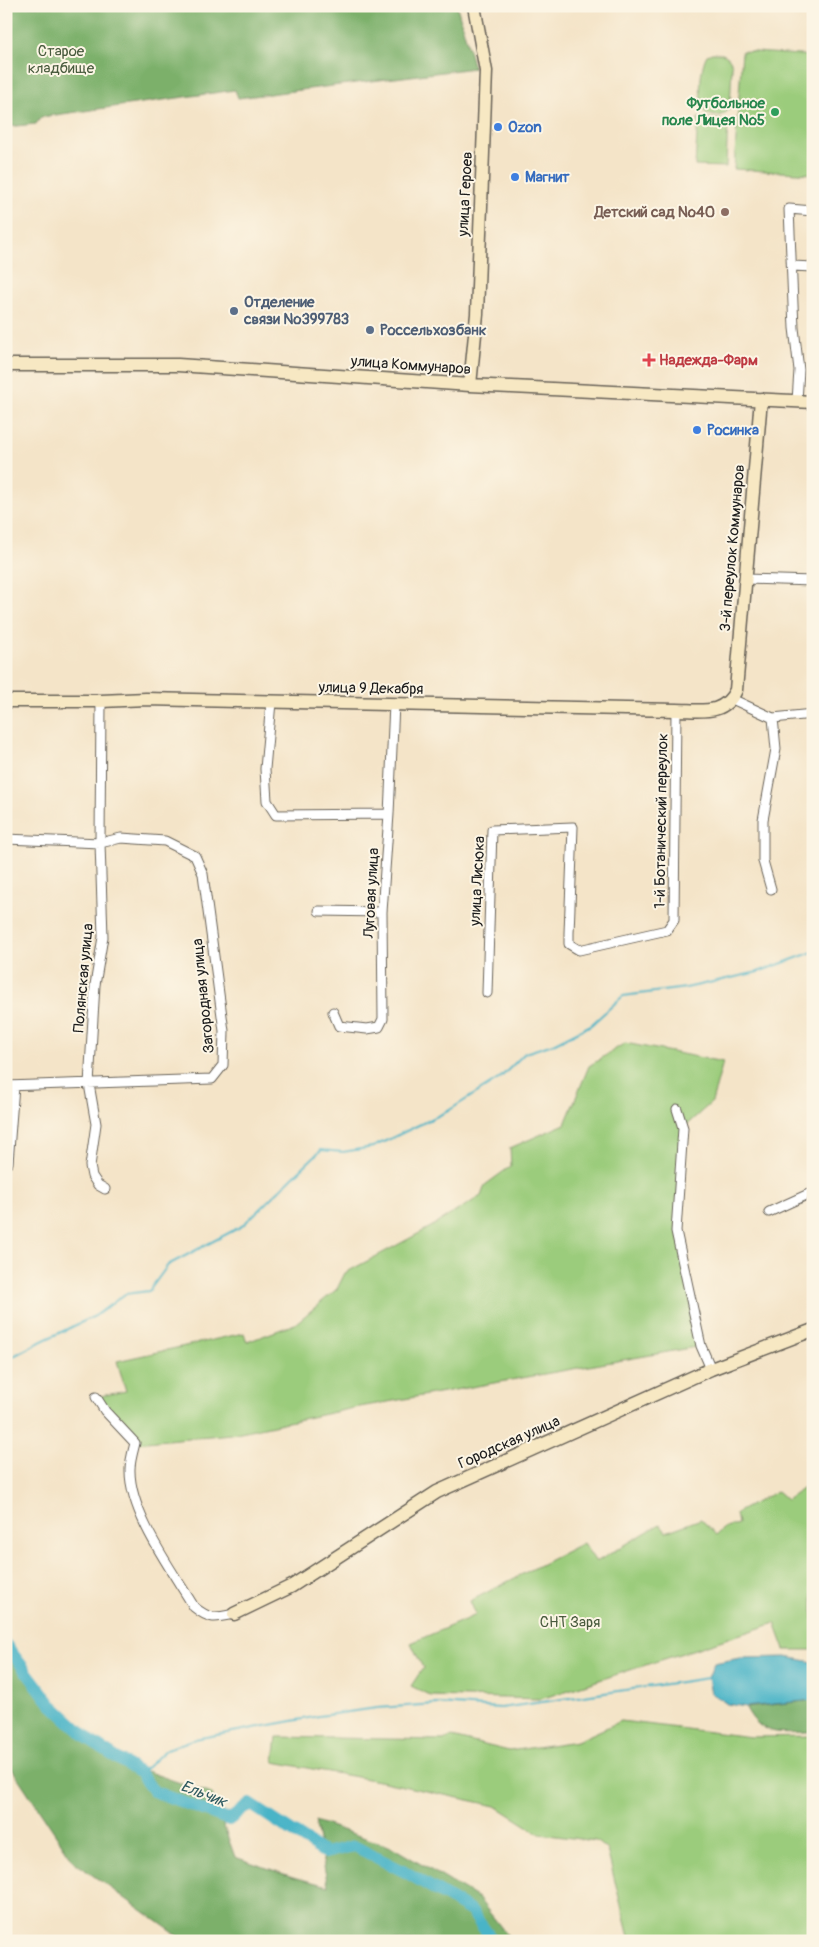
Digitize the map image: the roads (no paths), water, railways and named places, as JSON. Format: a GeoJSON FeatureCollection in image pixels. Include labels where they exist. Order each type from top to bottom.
{"type":"FeatureCollection","features":[{"type":"Feature","properties":{"kind":"street","name":"улица Героев"},"geometry":{"type":"LineString","coordinates":[[470,385],[477,314],[486,71],[474,6]]}},
{"type":"Feature","properties":{"kind":"street"},"geometry":{"type":"LineString","coordinates":[[797,400],[799,370],[794,328],[789,209],[813,211]]}},
{"type":"Feature","properties":{"kind":"street"},"geometry":{"type":"LineString","coordinates":[[792,266],[813,267]]}},
{"type":"Feature","properties":{"kind":"street","name":"улица Коммунаров"},"geometry":{"type":"LineString","coordinates":[[6,365],[178,364],[470,385],[813,402]]}},
{"type":"Feature","properties":{"kind":"street","name":"3-й переулок Коммунаров"},"geometry":{"type":"LineString","coordinates":[[732,699],[736,690],[761,399]]}},
{"type":"Feature","properties":{"kind":"street"},"geometry":{"type":"LineString","coordinates":[[746,579],[813,582]]}},
{"type":"Feature","properties":{"kind":"street","name":"улица 9 Декабря"},"geometry":{"type":"LineString","coordinates":[[6,701],[146,699],[676,710],[718,709],[727,705],[732,699]]}},
{"type":"Feature","properties":{"kind":"street"},"geometry":{"type":"LineString","coordinates":[[732,699],[773,718],[813,714]]}},
{"type":"Feature","properties":{"kind":"street","name":"Полянская улица"},"geometry":{"type":"LineString","coordinates":[[101,701],[100,844],[103,937],[95,985],[89,1084],[96,1124],[90,1166],[92,1176],[98,1185],[105,1190]]}},
{"type":"Feature","properties":{"kind":"street"},"geometry":{"type":"LineString","coordinates":[[271,702],[265,769],[267,801],[276,815],[389,814]]}},
{"type":"Feature","properties":{"kind":"street","name":"Луговая улица"},"geometry":{"type":"LineString","coordinates":[[332,1012],[340,1026],[367,1029],[379,1027],[383,1019],[382,912],[394,704]]}},
{"type":"Feature","properties":{"kind":"street","name":"1-й Ботанический переулок"},"geometry":{"type":"LineString","coordinates":[[579,950],[666,930],[674,920],[676,710]]}},
{"type":"Feature","properties":{"kind":"street"},"geometry":{"type":"LineString","coordinates":[[771,890],[763,860],[763,820],[776,749],[773,718]]}},
{"type":"Feature","properties":{"kind":"street","name":"улица Лисюка"},"geometry":{"type":"LineString","coordinates":[[487,993],[492,830],[573,827],[569,944],[579,950]]}},
{"type":"Feature","properties":{"kind":"street","name":"Загородная улица"},"geometry":{"type":"LineString","coordinates":[[10,1086],[212,1079],[223,1065],[224,1031],[203,874],[195,856],[165,841],[121,838],[100,844]]}},
{"type":"Feature","properties":{"kind":"street"},"geometry":{"type":"LineString","coordinates":[[6,839],[100,844]]}},
{"type":"Feature","properties":{"kind":"street"},"geometry":{"type":"LineString","coordinates":[[319,911],[382,912]]}},
{"type":"Feature","properties":{"kind":"street"},"geometry":{"type":"LineString","coordinates":[[8,1163],[10,1086]]}},
{"type":"Feature","properties":{"kind":"street"},"geometry":{"type":"LineString","coordinates":[[677,1109],[683,1128],[676,1231],[701,1346],[711,1370]]}},
{"type":"Feature","properties":{"kind":"street"},"geometry":{"type":"LineString","coordinates":[[769,1212],[813,1192]]}},
{"type":"Feature","properties":{"kind":"street","name":"Городская улица"},"geometry":{"type":"LineString","coordinates":[[234,1614],[292,1586],[437,1492],[711,1370],[813,1330]]}},
{"type":"Feature","properties":{"kind":"street"},"geometry":{"type":"LineString","coordinates":[[96,1397],[105,1410],[135,1443],[130,1468],[130,1484],[142,1519],[194,1607],[205,1616],[217,1618],[234,1614]]}},
{"type":"Feature","properties":{"kind":"water"},"geometry":{"type":"Polygon","coordinates":[[[786,1657],[813,1662],[813,1700],[746,1707],[727,1704],[711,1693],[708,1678],[714,1663],[740,1658],[786,1657]]]}},
{"type":"Feature","properties":{"kind":"waterway"},"geometry":{"type":"LineString","coordinates":[[6,1360],[95,1316],[125,1294],[149,1291],[168,1265],[242,1226],[321,1150],[343,1152],[373,1147],[448,1111],[500,1078],[525,1053],[553,1044],[591,1025],[623,996],[686,988],[758,972],[813,952]]}},
{"type":"Feature","properties":{"kind":"waterway","name":"Ельчик"},"geometry":{"type":"LineString","coordinates":[[6,1645],[51,1704],[92,1742],[140,1773],[153,1791],[229,1820],[250,1804],[325,1853],[354,1846],[409,1874],[471,1911],[493,1941]]}},
{"type":"Feature","properties":{"kind":"waterway"},"geometry":{"type":"LineString","coordinates":[[140,1773],[167,1749],[195,1739],[319,1716],[377,1708],[437,1704],[501,1708],[708,1678]]}},
{"type":"Feature","properties":{"kind":"place","name":"Футбольное поле Лицея №5"},"geometry":{"type":"Point","coordinates":[775,112]}},
{"type":"Feature","properties":{"kind":"place","name":"Ozon"},"geometry":{"type":"Point","coordinates":[498,127]}},
{"type":"Feature","properties":{"kind":"place","name":"Магнит"},"geometry":{"type":"Point","coordinates":[515,177]}},
{"type":"Feature","properties":{"kind":"place","name":"Детский сад №40"},"geometry":{"type":"Point","coordinates":[725,212]}},
{"type":"Feature","properties":{"kind":"place","name":"Отделение связи №399783"},"geometry":{"type":"Point","coordinates":[234,311]}},
{"type":"Feature","properties":{"kind":"place","name":"Россельхозбанк"},"geometry":{"type":"Point","coordinates":[370,330]}},
{"type":"Feature","properties":{"kind":"place","name":"Надежда-Фарм"},"geometry":{"type":"Point","coordinates":[649,360]}},
{"type":"Feature","properties":{"kind":"place","name":"Росинка"},"geometry":{"type":"Point","coordinates":[697,430]}},
{"type":"Feature","properties":{"kind":"park label","name":"Старое кладбище"},"geometry":{"type":"Point","coordinates":[61,60]}},
{"type":"Feature","properties":{"kind":"park label","name":"СНТ Заря"},"geometry":{"type":"Point","coordinates":[570,1622]}}]}
